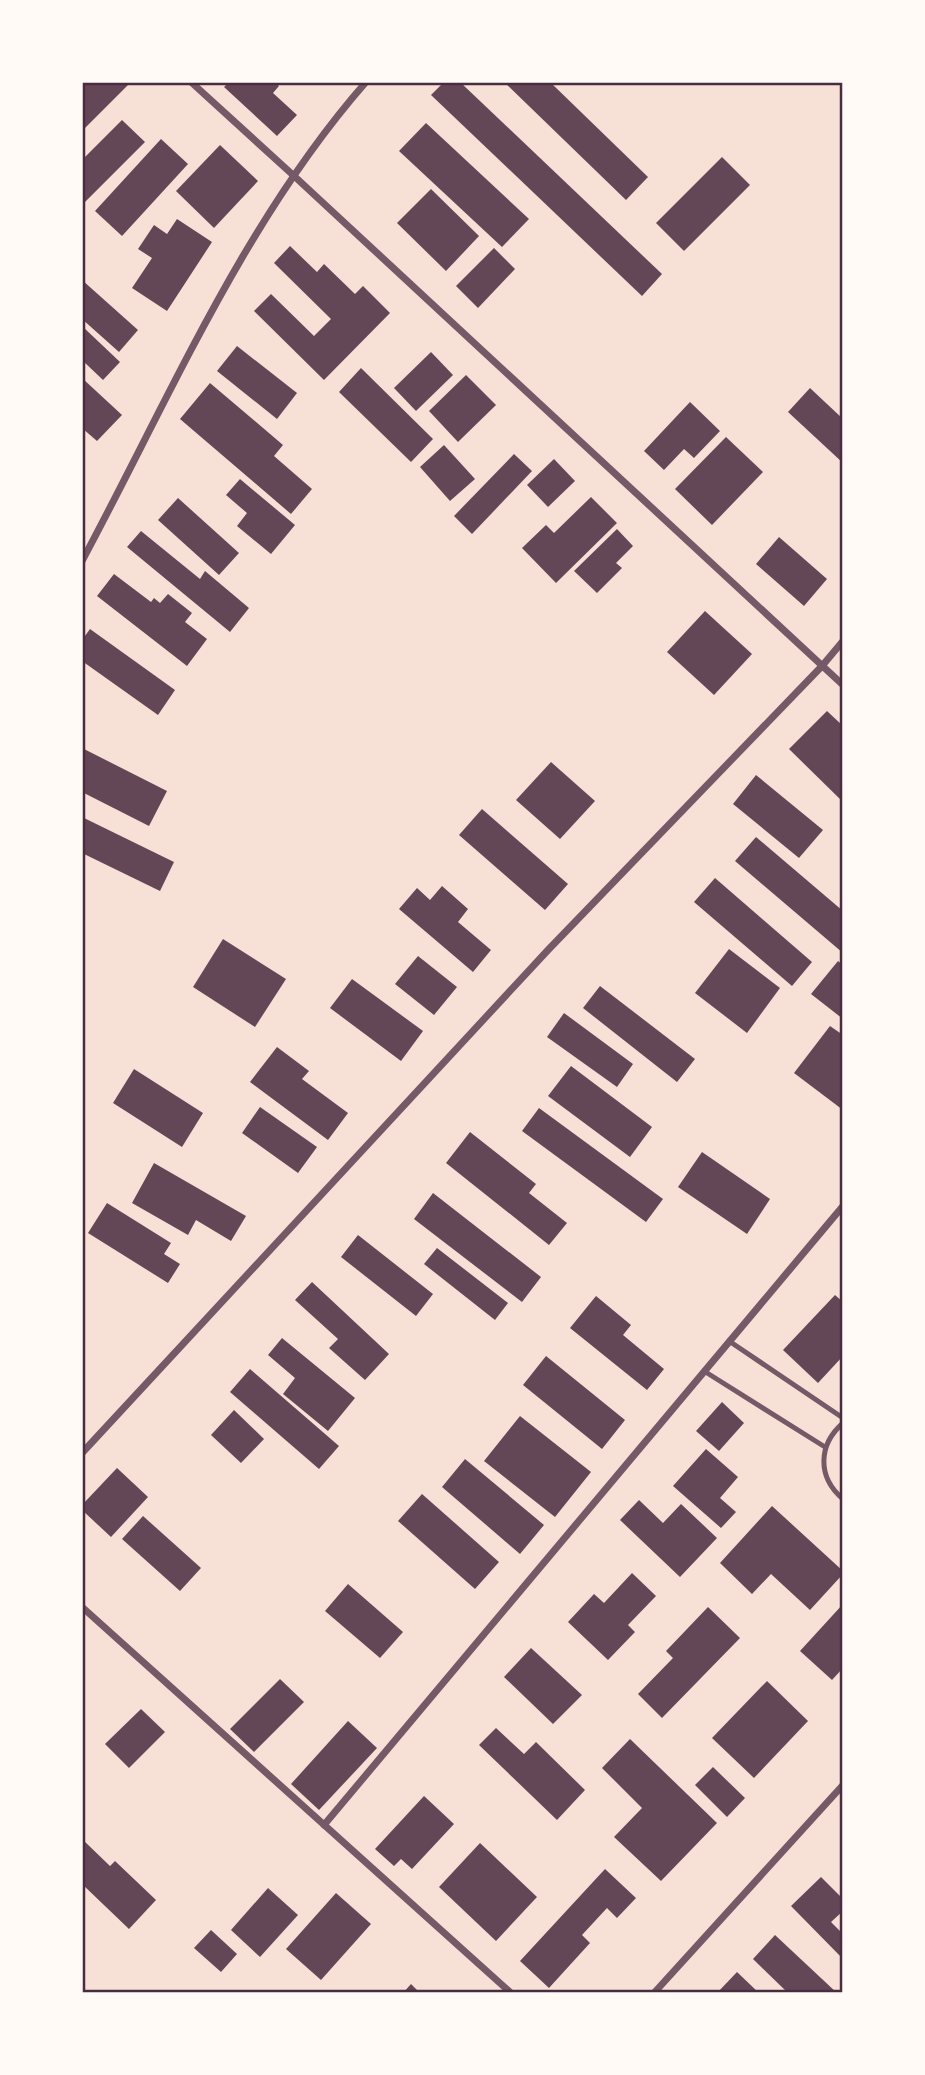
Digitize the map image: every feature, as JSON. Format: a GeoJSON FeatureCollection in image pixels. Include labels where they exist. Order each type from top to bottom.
{"type":"FeatureCollection","features":[{"type":"Feature","properties":{"kind":"street"},"geometry":{"type":"LineString","coordinates":[[191,82],[843,685]]}},
{"type":"Feature","properties":{"kind":"street"},"geometry":{"type":"LineString","coordinates":[[82,561],[180,370],[257,234],[293,175],[337,115],[366,82]]}},
{"type":"Feature","properties":{"kind":"street"},"geometry":{"type":"LineString","coordinates":[[82,1453],[548,950],[843,641]]}},
{"type":"Feature","properties":{"kind":"street"},"geometry":{"type":"LineString","coordinates":[[324,1825],[843,1206]]}},
{"type":"Feature","properties":{"kind":"street"},"geometry":{"type":"LineString","coordinates":[[82,1607],[511,1993]]}},
{"type":"Feature","properties":{"kind":"street"},"geometry":{"type":"LineString","coordinates":[[654,1993],[843,1785]]}},
{"type":"Feature","properties":{"kind":"lane"},"geometry":{"type":"LineString","coordinates":[[729,1340],[843,1421],[833,1431],[825,1447],[824,1470],[830,1485],[843,1499]]}},
{"type":"Feature","properties":{"kind":"lane"},"geometry":{"type":"LineString","coordinates":[[704,1371],[825,1447]]}},
{"type":"Feature","properties":{"kind":"building"},"geometry":{"type":"Polygon","coordinates":[[[85,82],[131,82],[82,131],[82,85],[85,82]]]}},
{"type":"Feature","properties":{"kind":"building"},"geometry":{"type":"Polygon","coordinates":[[[229,82],[275,82],[279,86],[273,93],[297,115],[277,136],[224,87],[229,82]]]}},
{"type":"Feature","properties":{"kind":"building"},"geometry":{"type":"Polygon","coordinates":[[[444,82],[460,82],[662,274],[642,296],[431,95],[444,82]]]}},
{"type":"Feature","properties":{"kind":"building"},"geometry":{"type":"Polygon","coordinates":[[[504,82],[550,82],[648,177],[626,200],[504,82]]]}},
{"type":"Feature","properties":{"kind":"building"},"geometry":{"type":"Polygon","coordinates":[[[122,120],[145,142],[82,205],[82,160],[122,120]]]}},
{"type":"Feature","properties":{"kind":"building"},"geometry":{"type":"Polygon","coordinates":[[[426,123],[529,219],[502,247],[399,151],[426,123]]]}},
{"type":"Feature","properties":{"kind":"building"},"geometry":{"type":"Polygon","coordinates":[[[161,139],[188,164],[122,236],[95,211],[161,139]]]}},
{"type":"Feature","properties":{"kind":"building"},"geometry":{"type":"Polygon","coordinates":[[[220,145],[258,181],[214,228],[176,191],[220,145]]]}},
{"type":"Feature","properties":{"kind":"building"},"geometry":{"type":"Polygon","coordinates":[[[722,157],[750,185],[684,251],[656,223],[722,157]]]}},
{"type":"Feature","properties":{"kind":"building"},"geometry":{"type":"Polygon","coordinates":[[[431,189],[479,236],[446,271],[397,223],[431,189]]]}},
{"type":"Feature","properties":{"kind":"building"},"geometry":{"type":"Polygon","coordinates":[[[177,219],[212,242],[167,311],[132,288],[152,258],[138,249],[154,225],[167,234],[177,219]]]}},
{"type":"Feature","properties":{"kind":"building"},"geometry":{"type":"Polygon","coordinates":[[[290,246],[317,272],[324,264],[355,294],[363,286],[390,313],[324,380],[254,311],[271,294],[314,336],[331,319],[274,263],[290,246]]]}},
{"type":"Feature","properties":{"kind":"building"},"geometry":{"type":"Polygon","coordinates":[[[494,248],[515,269],[478,308],[456,286],[494,248]]]}},
{"type":"Feature","properties":{"kind":"building"},"geometry":{"type":"Polygon","coordinates":[[[82,280],[138,330],[119,352],[82,319],[82,280]]]}},
{"type":"Feature","properties":{"kind":"building"},"geometry":{"type":"Polygon","coordinates":[[[82,326],[120,362],[103,380],[82,360],[82,326]]]}},
{"type":"Feature","properties":{"kind":"building"},"geometry":{"type":"Polygon","coordinates":[[[237,346],[297,393],[277,419],[217,371],[237,346]]]}},
{"type":"Feature","properties":{"kind":"building"},"geometry":{"type":"Polygon","coordinates":[[[431,352],[453,375],[416,411],[394,388],[431,352]]]}},
{"type":"Feature","properties":{"kind":"building"},"geometry":{"type":"Polygon","coordinates":[[[361,368],[433,439],[411,462],[339,392],[361,368]]]}},
{"type":"Feature","properties":{"kind":"building"},"geometry":{"type":"Polygon","coordinates":[[[466,375],[496,405],[458,442],[429,411],[466,375]]]}},
{"type":"Feature","properties":{"kind":"building"},"geometry":{"type":"Polygon","coordinates":[[[82,378],[122,415],[97,441],[82,428],[82,378]]]}},
{"type":"Feature","properties":{"kind":"building"},"geometry":{"type":"Polygon","coordinates":[[[210,383],[283,445],[274,456],[312,489],[291,514],[180,419],[210,383]]]}},
{"type":"Feature","properties":{"kind":"building"},"geometry":{"type":"Polygon","coordinates":[[[810,388],[843,419],[843,463],[788,412],[810,388]]]}},
{"type":"Feature","properties":{"kind":"building"},"geometry":{"type":"Polygon","coordinates":[[[690,402],[720,431],[694,458],[684,449],[664,470],[644,451],[690,402]]]}},
{"type":"Feature","properties":{"kind":"building"},"geometry":{"type":"Polygon","coordinates":[[[726,437],[763,472],[712,525],[675,489],[726,437]]]}},
{"type":"Feature","properties":{"kind":"building"},"geometry":{"type":"Polygon","coordinates":[[[444,445],[475,479],[450,501],[420,467],[444,445]]]}},
{"type":"Feature","properties":{"kind":"building"},"geometry":{"type":"Polygon","coordinates":[[[514,454],[532,471],[472,534],[454,516],[514,454]]]}},
{"type":"Feature","properties":{"kind":"building"},"geometry":{"type":"Polygon","coordinates":[[[554,459],[575,481],[548,507],[527,485],[554,459]]]}},
{"type":"Feature","properties":{"kind":"building"},"geometry":{"type":"Polygon","coordinates":[[[240,479],[295,525],[271,554],[237,526],[247,513],[226,495],[240,479]]]}},
{"type":"Feature","properties":{"kind":"building"},"geometry":{"type":"Polygon","coordinates":[[[591,497],[617,523],[556,583],[522,548],[546,525],[554,533],[591,497]]]}},
{"type":"Feature","properties":{"kind":"building"},"geometry":{"type":"Polygon","coordinates":[[[178,498],[239,553],[219,575],[158,520],[178,498]]]}},
{"type":"Feature","properties":{"kind":"building"},"geometry":{"type":"Polygon","coordinates":[[[617,529],[633,546],[616,563],[622,568],[597,593],[574,571],[617,529]]]}},
{"type":"Feature","properties":{"kind":"building"},"geometry":{"type":"Polygon","coordinates":[[[141,531],[200,579],[205,571],[249,608],[230,632],[127,547],[141,531]]]}},
{"type":"Feature","properties":{"kind":"building"},"geometry":{"type":"Polygon","coordinates":[[[779,537],[827,579],[804,606],[756,564],[779,537]]]}},
{"type":"Feature","properties":{"kind":"building"},"geometry":{"type":"Polygon","coordinates":[[[114,574],[151,602],[154,598],[160,603],[168,594],[192,613],[185,622],[207,639],[187,666],[97,596],[114,574]]]}},
{"type":"Feature","properties":{"kind":"building"},"geometry":{"type":"Polygon","coordinates":[[[705,611],[752,654],[714,695],[667,652],[705,611]]]}},
{"type":"Feature","properties":{"kind":"building"},"geometry":{"type":"Polygon","coordinates":[[[90,629],[175,690],[158,715],[82,661],[82,640],[90,629]]]}},
{"type":"Feature","properties":{"kind":"building"},"geometry":{"type":"Polygon","coordinates":[[[827,711],[843,726],[843,802],[789,749],[827,711]]]}},
{"type":"Feature","properties":{"kind":"building"},"geometry":{"type":"Polygon","coordinates":[[[82,748],[167,791],[149,826],[82,792],[82,748]]]}},
{"type":"Feature","properties":{"kind":"building"},"geometry":{"type":"Polygon","coordinates":[[[551,762],[595,801],[560,839],[516,800],[551,762]]]}},
{"type":"Feature","properties":{"kind":"building"},"geometry":{"type":"Polygon","coordinates":[[[756,775],[823,830],[799,858],[733,804],[756,775]]]}},
{"type":"Feature","properties":{"kind":"building"},"geometry":{"type":"Polygon","coordinates":[[[482,809],[568,884],[545,910],[459,835],[482,809]]]}},
{"type":"Feature","properties":{"kind":"building"},"geometry":{"type":"Polygon","coordinates":[[[82,817],[174,862],[160,891],[82,853],[82,817]]]}},
{"type":"Feature","properties":{"kind":"building"},"geometry":{"type":"Polygon","coordinates":[[[756,837],[843,911],[843,953],[735,861],[756,837]]]}},
{"type":"Feature","properties":{"kind":"building"},"geometry":{"type":"Polygon","coordinates":[[[715,878],[812,962],[792,986],[694,902],[715,878]]]}},
{"type":"Feature","properties":{"kind":"building"},"geometry":{"type":"Polygon","coordinates":[[[442,886],[468,909],[458,922],[491,950],[473,972],[399,909],[417,888],[430,900],[442,886]]]}},
{"type":"Feature","properties":{"kind":"building"},"geometry":{"type":"Polygon","coordinates":[[[223,939],[286,979],[255,1027],[193,987],[223,939]]]}},
{"type":"Feature","properties":{"kind":"building"},"geometry":{"type":"Polygon","coordinates":[[[729,949],[780,988],[747,1033],[695,993],[729,949]]]}},
{"type":"Feature","properties":{"kind":"building"},"geometry":{"type":"Polygon","coordinates":[[[418,956],[457,987],[434,1015],[395,984],[418,956]]]}},
{"type":"Feature","properties":{"kind":"building"},"geometry":{"type":"Polygon","coordinates":[[[838,961],[843,965],[843,1019],[811,994],[838,961]]]}},
{"type":"Feature","properties":{"kind":"building"},"geometry":{"type":"Polygon","coordinates":[[[352,979],[423,1031],[401,1061],[330,1008],[352,979]]]}},
{"type":"Feature","properties":{"kind":"building"},"geometry":{"type":"Polygon","coordinates":[[[600,986],[695,1059],[677,1082],[583,1008],[600,986]]]}},
{"type":"Feature","properties":{"kind":"building"},"geometry":{"type":"Polygon","coordinates":[[[564,1013],[633,1064],[617,1087],[547,1037],[564,1013]]]}},
{"type":"Feature","properties":{"kind":"building"},"geometry":{"type":"Polygon","coordinates":[[[830,1026],[843,1035],[843,1110],[794,1073],[830,1026]]]}},
{"type":"Feature","properties":{"kind":"building"},"geometry":{"type":"Polygon","coordinates":[[[277,1047],[309,1071],[302,1079],[348,1113],[328,1140],[250,1082],[277,1047]]]}},
{"type":"Feature","properties":{"kind":"building"},"geometry":{"type":"Polygon","coordinates":[[[571,1066],[652,1127],[630,1157],[548,1096],[571,1066]]]}},
{"type":"Feature","properties":{"kind":"building"},"geometry":{"type":"Polygon","coordinates":[[[134,1069],[203,1113],[182,1147],[113,1103],[134,1069]]]}},
{"type":"Feature","properties":{"kind":"building"},"geometry":{"type":"Polygon","coordinates":[[[260,1107],[317,1147],[298,1173],[242,1133],[260,1107]]]}},
{"type":"Feature","properties":{"kind":"building"},"geometry":{"type":"Polygon","coordinates":[[[539,1108],[663,1199],[646,1222],[522,1131],[539,1108]]]}},
{"type":"Feature","properties":{"kind":"building"},"geometry":{"type":"Polygon","coordinates":[[[470,1132],[536,1184],[529,1193],[567,1223],[549,1245],[446,1163],[470,1132]]]}},
{"type":"Feature","properties":{"kind":"building"},"geometry":{"type":"Polygon","coordinates":[[[702,1152],[770,1199],[747,1234],[678,1187],[702,1152]]]}},
{"type":"Feature","properties":{"kind":"building"},"geometry":{"type":"Polygon","coordinates":[[[154,1163],[246,1216],[231,1241],[196,1220],[188,1235],[132,1203],[154,1163]]]}},
{"type":"Feature","properties":{"kind":"building"},"geometry":{"type":"Polygon","coordinates":[[[433,1193],[541,1277],[522,1302],[414,1219],[433,1193]]]}},
{"type":"Feature","properties":{"kind":"building"},"geometry":{"type":"Polygon","coordinates":[[[107,1203],[171,1243],[164,1254],[180,1264],[168,1283],[88,1233],[107,1203]]]}},
{"type":"Feature","properties":{"kind":"building"},"geometry":{"type":"Polygon","coordinates":[[[358,1235],[433,1294],[416,1316],[341,1257],[358,1235]]]}},
{"type":"Feature","properties":{"kind":"building"},"geometry":{"type":"Polygon","coordinates":[[[437,1248],[508,1303],[495,1320],[424,1264],[437,1248]]]}},
{"type":"Feature","properties":{"kind":"building"},"geometry":{"type":"Polygon","coordinates":[[[312,1282],[389,1354],[365,1380],[329,1348],[338,1339],[295,1300],[312,1282]]]}},
{"type":"Feature","properties":{"kind":"building"},"geometry":{"type":"Polygon","coordinates":[[[835,1295],[843,1302],[843,1356],[818,1383],[783,1350],[835,1295]]]}},
{"type":"Feature","properties":{"kind":"building"},"geometry":{"type":"Polygon","coordinates":[[[596,1296],[631,1325],[623,1335],[664,1369],[647,1390],[570,1328],[596,1296]]]}},
{"type":"Feature","properties":{"kind":"building"},"geometry":{"type":"Polygon","coordinates":[[[282,1338],[355,1398],[328,1431],[283,1394],[295,1378],[268,1355],[282,1338]]]}},
{"type":"Feature","properties":{"kind":"building"},"geometry":{"type":"Polygon","coordinates":[[[546,1356],[625,1420],[602,1449],[523,1385],[546,1356]]]}},
{"type":"Feature","properties":{"kind":"building"},"geometry":{"type":"Polygon","coordinates":[[[250,1369],[339,1446],[319,1469],[230,1392],[250,1369]]]}},
{"type":"Feature","properties":{"kind":"building"},"geometry":{"type":"Polygon","coordinates":[[[722,1402],[744,1423],[719,1451],[696,1431],[722,1402]]]}},
{"type":"Feature","properties":{"kind":"building"},"geometry":{"type":"Polygon","coordinates":[[[234,1410],[264,1439],[241,1463],[211,1435],[234,1410]]]}},
{"type":"Feature","properties":{"kind":"building"},"geometry":{"type":"Polygon","coordinates":[[[520,1416],[591,1472],[555,1517],[484,1461],[520,1416]]]}},
{"type":"Feature","properties":{"kind":"building"},"geometry":{"type":"Polygon","coordinates":[[[706,1449],[738,1477],[720,1498],[736,1512],[721,1528],[673,1486],[706,1449]]]}},
{"type":"Feature","properties":{"kind":"building"},"geometry":{"type":"Polygon","coordinates":[[[465,1459],[544,1525],[520,1554],[442,1487],[465,1459]]]}},
{"type":"Feature","properties":{"kind":"building"},"geometry":{"type":"Polygon","coordinates":[[[117,1468],[148,1497],[111,1537],[82,1510],[82,1505],[117,1468]]]}},
{"type":"Feature","properties":{"kind":"building"},"geometry":{"type":"Polygon","coordinates":[[[422,1494],[499,1562],[475,1589],[398,1521],[422,1494]]]}},
{"type":"Feature","properties":{"kind":"building"},"geometry":{"type":"Polygon","coordinates":[[[639,1500],[663,1523],[681,1504],[717,1538],[680,1577],[620,1520],[639,1500]]]}},
{"type":"Feature","properties":{"kind":"building"},"geometry":{"type":"Polygon","coordinates":[[[772,1506],[843,1571],[810,1610],[771,1574],[752,1594],[720,1563],[772,1506]]]}},
{"type":"Feature","properties":{"kind":"building"},"geometry":{"type":"Polygon","coordinates":[[[143,1516],[201,1568],[180,1591],[122,1539],[143,1516]]]}},
{"type":"Feature","properties":{"kind":"building"},"geometry":{"type":"Polygon","coordinates":[[[632,1573],[656,1596],[628,1625],[635,1632],[608,1660],[568,1622],[594,1594],[604,1603],[632,1573]]]}},
{"type":"Feature","properties":{"kind":"building"},"geometry":{"type":"Polygon","coordinates":[[[348,1584],[403,1632],[380,1658],[325,1611],[348,1584]]]}},
{"type":"Feature","properties":{"kind":"building"},"geometry":{"type":"Polygon","coordinates":[[[843,1604],[843,1668],[832,1680],[800,1651],[843,1604]]]}},
{"type":"Feature","properties":{"kind":"building"},"geometry":{"type":"Polygon","coordinates":[[[708,1607],[740,1638],[662,1718],[638,1694],[673,1658],[666,1651],[708,1607]]]}},
{"type":"Feature","properties":{"kind":"building"},"geometry":{"type":"Polygon","coordinates":[[[531,1648],[582,1695],[553,1724],[504,1677],[531,1648]]]}},
{"type":"Feature","properties":{"kind":"building"},"geometry":{"type":"Polygon","coordinates":[[[280,1679],[304,1702],[254,1752],[230,1729],[280,1679]]]}},
{"type":"Feature","properties":{"kind":"building"},"geometry":{"type":"Polygon","coordinates":[[[767,1681],[808,1721],[754,1778],[712,1738],[767,1681]]]}},
{"type":"Feature","properties":{"kind":"building"},"geometry":{"type":"Polygon","coordinates":[[[141,1709],[165,1732],[129,1768],[105,1744],[141,1709]]]}},
{"type":"Feature","properties":{"kind":"building"},"geometry":{"type":"Polygon","coordinates":[[[348,1721],[377,1748],[319,1810],[291,1784],[348,1721]]]}},
{"type":"Feature","properties":{"kind":"building"},"geometry":{"type":"Polygon","coordinates":[[[496,1728],[524,1754],[536,1742],[585,1790],[557,1820],[479,1745],[496,1728]]]}},
{"type":"Feature","properties":{"kind":"building"},"geometry":{"type":"Polygon","coordinates":[[[630,1739],[717,1823],[661,1881],[614,1837],[642,1808],[602,1768],[630,1739]]]}},
{"type":"Feature","properties":{"kind":"building"},"geometry":{"type":"Polygon","coordinates":[[[713,1767],[745,1798],[727,1817],[695,1785],[713,1767]]]}},
{"type":"Feature","properties":{"kind":"building"},"geometry":{"type":"Polygon","coordinates":[[[424,1796],[454,1824],[412,1869],[401,1859],[394,1866],[375,1849],[424,1796]]]}},
{"type":"Feature","properties":{"kind":"building"},"geometry":{"type":"Polygon","coordinates":[[[82,1839],[110,1866],[115,1861],[156,1900],[129,1929],[82,1884],[82,1839]]]}},
{"type":"Feature","properties":{"kind":"building"},"geometry":{"type":"Polygon","coordinates":[[[480,1843],[537,1897],[496,1941],[439,1887],[480,1843]]]}},
{"type":"Feature","properties":{"kind":"building"},"geometry":{"type":"Polygon","coordinates":[[[605,1869],[636,1898],[617,1918],[607,1908],[582,1935],[590,1943],[549,1988],[520,1961],[605,1869]]]}},
{"type":"Feature","properties":{"kind":"building"},"geometry":{"type":"Polygon","coordinates":[[[821,1877],[843,1899],[843,1911],[831,1922],[843,1934],[843,1959],[791,1906],[821,1877]]]}},
{"type":"Feature","properties":{"kind":"building"},"geometry":{"type":"Polygon","coordinates":[[[268,1888],[298,1915],[260,1957],[231,1930],[268,1888]]]}},
{"type":"Feature","properties":{"kind":"building"},"geometry":{"type":"Polygon","coordinates":[[[336,1893],[371,1924],[321,1980],[286,1949],[336,1893]]]}},
{"type":"Feature","properties":{"kind":"building"},"geometry":{"type":"Polygon","coordinates":[[[211,1930],[237,1954],[221,1972],[194,1948],[211,1930]]]}},
{"type":"Feature","properties":{"kind":"building"},"geometry":{"type":"Polygon","coordinates":[[[775,1935],[837,1993],[788,1993],[753,1959],[775,1935]]]}},
{"type":"Feature","properties":{"kind":"building"},"geometry":{"type":"Polygon","coordinates":[[[737,1972],[759,1993],[717,1993],[737,1972]]]}},
{"type":"Feature","properties":{"kind":"building"},"geometry":{"type":"Polygon","coordinates":[[[411,1984],[420,1993],[403,1993],[411,1984]]]}}]}
